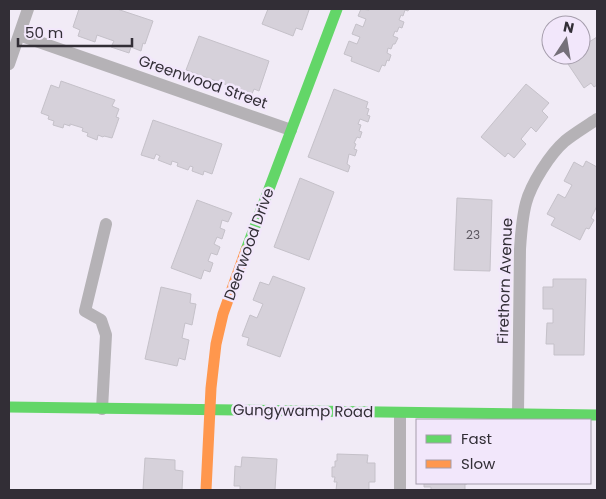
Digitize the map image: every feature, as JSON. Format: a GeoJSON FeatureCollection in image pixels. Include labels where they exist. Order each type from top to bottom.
{"type":"FeatureCollection","features":[{"type":"Feature","properties":{"kind":"street"},"geometry":{"type":"LineString","coordinates":[[9,64],[28,9]]}},
{"type":"Feature","properties":{"kind":"street","name":"Deerwood Drive"},"geometry":{"type":"LineString","coordinates":[[206,490],[213,361],[217,334],[337,9]]}},
{"type":"Feature","properties":{"kind":"street","name":"Greenwood Street"},"geometry":{"type":"LineString","coordinates":[[19,35],[291,130]]}},
{"type":"Feature","properties":{"kind":"street","name":"Firethorn Avenue"},"geometry":{"type":"LineString","coordinates":[[518,414],[520,249],[521,227],[526,201],[536,178],[549,159],[565,141],[597,119]]}},
{"type":"Feature","properties":{"kind":"street"},"geometry":{"type":"LineString","coordinates":[[102,409],[106,336],[101,320],[86,311],[106,224]]}},
{"type":"Feature","properties":{"kind":"street","name":"Gungywamp Road"},"geometry":{"type":"LineString","coordinates":[[9,407],[597,415]]}},
{"type":"Feature","properties":{"kind":"street"},"geometry":{"type":"LineString","coordinates":[[400,412],[400,490]]}},
{"type":"Feature","properties":{"kind":"building"},"geometry":{"type":"Polygon","coordinates":[[[79,9],[117,9],[153,21],[141,51],[131,47],[129,53],[111,47],[114,41],[97,35],[95,42],[78,36],[80,30],[73,27],[79,9]]]}},
{"type":"Feature","properties":{"kind":"building"},"geometry":{"type":"Polygon","coordinates":[[[268,9],[309,10],[302,30],[296,28],[293,36],[262,24],[268,9]]]}},
{"type":"Feature","properties":{"kind":"building"},"geometry":{"type":"Polygon","coordinates":[[[361,9],[409,9],[408,11],[405,10],[403,16],[401,15],[399,20],[404,22],[402,28],[399,27],[397,32],[395,31],[393,36],[398,38],[391,49],[388,48],[387,53],[391,55],[389,61],[387,60],[385,66],[382,65],[379,72],[351,61],[352,57],[344,54],[349,41],[357,44],[360,37],[352,34],[356,24],[363,27],[366,19],[358,16],[361,9]]]}},
{"type":"Feature","properties":{"kind":"building"},"geometry":{"type":"Polygon","coordinates":[[[199,36],[269,61],[259,91],[254,89],[252,94],[186,70],[199,36]]]}},
{"type":"Feature","properties":{"kind":"building"},"geometry":{"type":"Polygon","coordinates":[[[597,37],[597,85],[594,87],[591,83],[584,88],[569,65],[591,65],[591,41],[597,37]]]}},
{"type":"Feature","properties":{"kind":"building"},"geometry":{"type":"Polygon","coordinates":[[[61,81],[115,100],[112,106],[119,109],[116,117],[119,118],[112,138],[98,135],[97,140],[87,136],[88,133],[82,131],[83,128],[70,124],[70,126],[64,124],[63,128],[53,125],[54,121],[48,119],[49,116],[41,113],[51,85],[59,88],[61,81]]]}},
{"type":"Feature","properties":{"kind":"building"},"geometry":{"type":"Polygon","coordinates":[[[526,84],[549,103],[542,111],[548,117],[536,132],[531,127],[521,139],[526,144],[514,158],[508,153],[505,157],[481,137],[526,84]]]}},
{"type":"Feature","properties":{"kind":"building"},"geometry":{"type":"Polygon","coordinates":[[[334,89],[368,102],[366,108],[369,109],[367,115],[370,116],[368,122],[360,119],[358,124],[361,125],[359,131],[362,132],[360,138],[357,137],[354,143],[356,144],[354,149],[357,150],[355,156],[349,154],[347,164],[350,166],[348,172],[308,157],[334,89]]]}},
{"type":"Feature","properties":{"kind":"building"},"geometry":{"type":"Polygon","coordinates":[[[153,120],[222,144],[212,174],[204,171],[203,175],[192,171],[193,167],[190,166],[188,170],[177,166],[178,163],[172,161],[171,165],[158,160],[160,156],[156,154],[154,159],[141,155],[153,120]]]}},
{"type":"Feature","properties":{"kind":"building"},"geometry":{"type":"Polygon","coordinates":[[[586,161],[597,167],[597,206],[591,218],[594,220],[589,229],[586,228],[580,240],[551,225],[555,218],[547,214],[558,194],[565,198],[572,185],[564,181],[574,162],[583,167],[586,161]]]}},
{"type":"Feature","properties":{"kind":"building"},"geometry":{"type":"Polygon","coordinates":[[[300,178],[334,192],[309,260],[274,247],[300,178]]]}},
{"type":"Feature","properties":{"kind":"building"},"geometry":{"type":"Polygon","coordinates":[[[457,198],[492,200],[490,271],[454,270],[457,198]]]}},
{"type":"Feature","properties":{"kind":"building"},"geometry":{"type":"Polygon","coordinates":[[[197,200],[232,213],[228,222],[222,220],[220,228],[225,230],[222,239],[217,237],[214,244],[220,247],[217,255],[211,253],[208,261],[213,263],[210,272],[204,270],[201,279],[171,268],[197,200]]]}},
{"type":"Feature","properties":{"kind":"building"},"geometry":{"type":"Polygon","coordinates":[[[273,276],[305,288],[280,357],[247,345],[249,338],[242,336],[250,315],[257,318],[263,304],[253,300],[260,282],[269,285],[273,276]]]}},
{"type":"Feature","properties":{"kind":"building"},"geometry":{"type":"Polygon","coordinates":[[[553,279],[586,279],[584,355],[554,355],[554,344],[546,344],[547,323],[553,323],[553,309],[543,309],[543,287],[553,287],[553,279]]]}},
{"type":"Feature","properties":{"kind":"building"},"geometry":{"type":"Polygon","coordinates":[[[161,287],[191,294],[190,303],[196,304],[192,325],[185,323],[182,338],[189,340],[185,360],[179,358],[177,366],[145,359],[161,287]]]}},
{"type":"Feature","properties":{"kind":"building"},"geometry":{"type":"Polygon","coordinates":[[[337,454],[368,455],[367,463],[375,463],[375,482],[369,482],[369,490],[336,490],[337,482],[334,482],[335,477],[332,477],[332,467],[335,467],[337,454]]]}},
{"type":"Feature","properties":{"kind":"building"},"geometry":{"type":"Polygon","coordinates":[[[242,457],[277,459],[275,490],[240,490],[240,486],[234,486],[235,466],[241,467],[242,457]]]}},
{"type":"Feature","properties":{"kind":"building"},"geometry":{"type":"Polygon","coordinates":[[[145,458],[175,460],[175,470],[183,471],[182,490],[143,490],[145,458]]]}},
{"type":"Feature","properties":{"kind":"building"},"geometry":{"type":"Polygon","coordinates":[[[424,484],[465,484],[465,490],[431,490],[431,487],[424,487],[424,484]]]}},
{"type":"Feature","properties":{"kind":"traffic: fast"},"geometry":{"type":"LineString","coordinates":[[246,250],[337,9]]}},
{"type":"Feature","properties":{"kind":"traffic: fast"},"geometry":{"type":"LineString","coordinates":[[9,407],[597,415]]}},
{"type":"Feature","properties":{"kind":"traffic: slow"},"geometry":{"type":"LineString","coordinates":[[206,490],[211,388],[216,344],[223,314],[246,250]]}}]}
